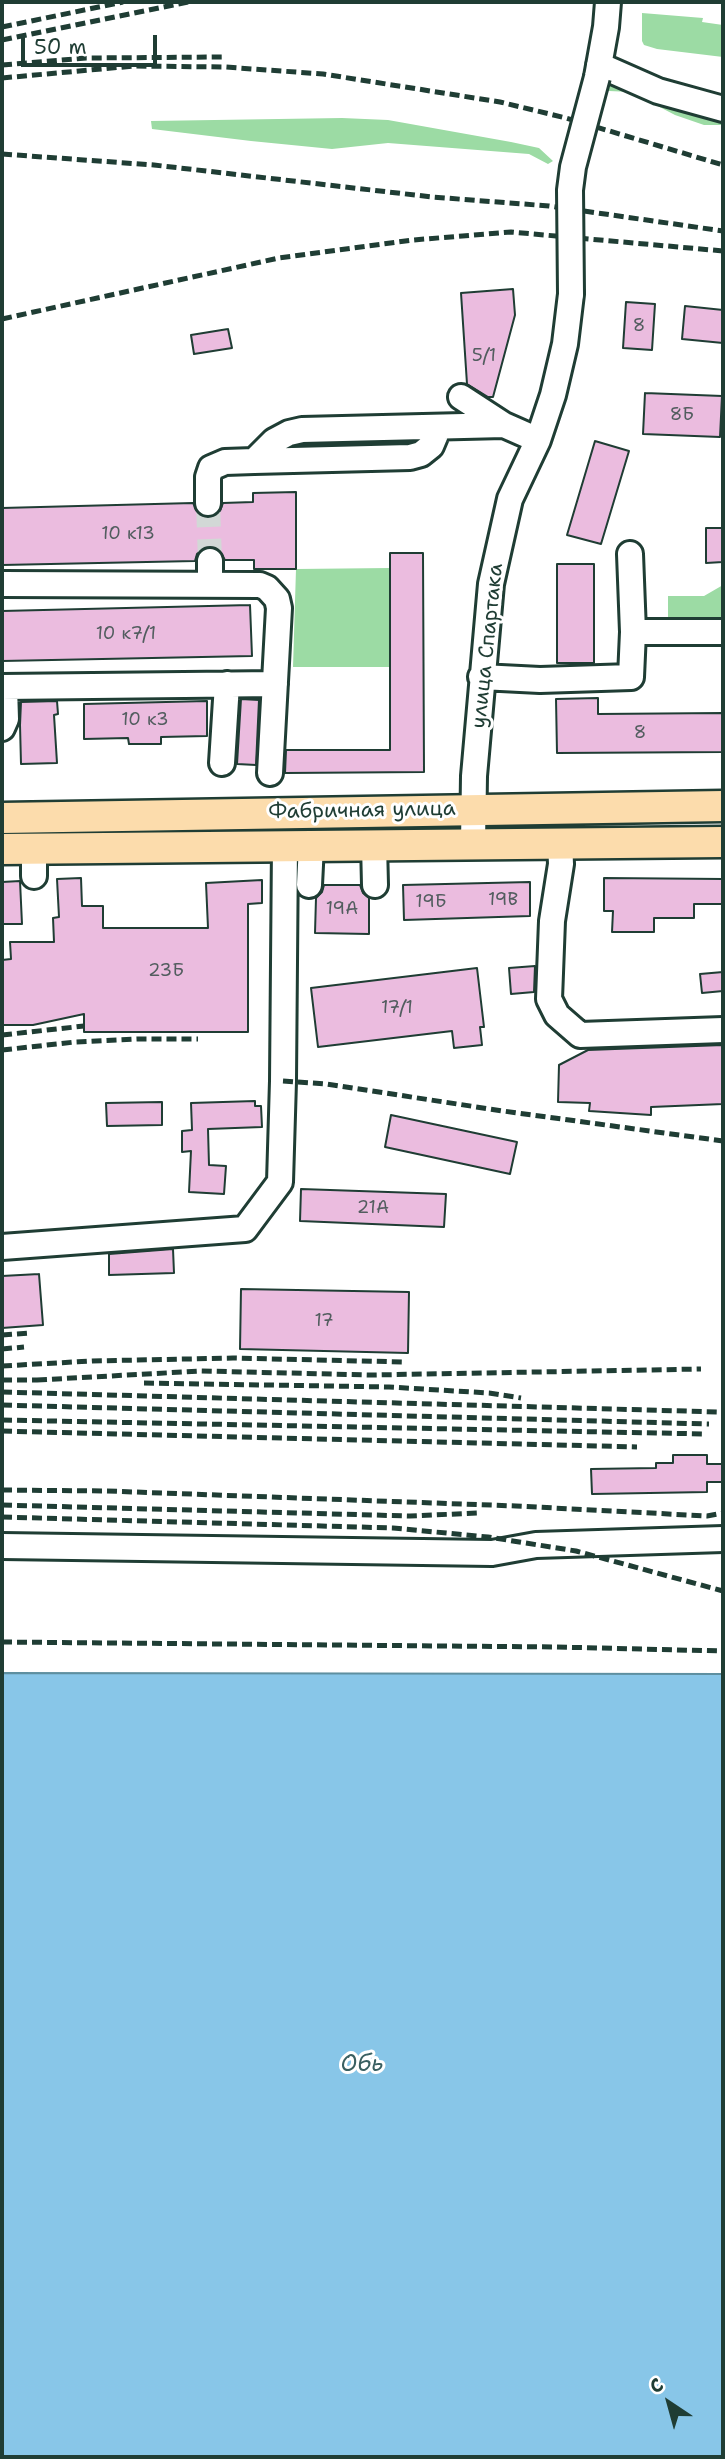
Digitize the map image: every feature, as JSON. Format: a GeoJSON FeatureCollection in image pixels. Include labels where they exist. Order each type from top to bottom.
{"type":"FeatureCollection","features":[{"type":"Feature","properties":{"kind":"main road","name":"Фабричная улица"},"geometry":{"type":"LineString","coordinates":[[2,818],[723,806]]}},
{"type":"Feature","properties":{"kind":"main road","name":"Фабричная улица"},"geometry":{"type":"LineString","coordinates":[[2,849],[723,842]]}},
{"type":"Feature","properties":{"kind":"street","name":"улица Спартака"},"geometry":{"type":"LineString","coordinates":[[473,843],[481,677],[491,584],[510,499],[538,440],[553,395],[565,344],[571,294],[570,190],[573,167],[598,71],[608,2]]}},
{"type":"Feature","properties":{"kind":"street"},"geometry":{"type":"LineString","coordinates":[[598,71],[723,109]]}},
{"type":"Feature","properties":{"kind":"street"},"geometry":{"type":"LineString","coordinates":[[461,397],[504,425],[538,440]]}},
{"type":"Feature","properties":{"kind":"street"},"geometry":{"type":"LineString","coordinates":[[208,503],[208,477],[211,468],[225,462],[415,456],[431,446],[439,427],[504,425]]}},
{"type":"Feature","properties":{"kind":"street"},"geometry":{"type":"LineString","coordinates":[[481,677],[540,680],[631,677],[634,632],[630,554]]}},
{"type":"Feature","properties":{"kind":"street"},"geometry":{"type":"LineString","coordinates":[[2,584],[210,572],[260,585],[272,592],[279,608],[270,774]]}},
{"type":"Feature","properties":{"kind":"street"},"geometry":{"type":"LineString","coordinates":[[634,632],[723,632]]}},
{"type":"Feature","properties":{"kind":"street"},"geometry":{"type":"LineString","coordinates":[[222,763],[227,684]]}},
{"type":"Feature","properties":{"kind":"street"},"geometry":{"type":"LineString","coordinates":[[2,728],[6,719],[4,687],[275,684]]}},
{"type":"Feature","properties":{"kind":"street"},"geometry":{"type":"LineString","coordinates":[[560,842],[561,864],[552,921],[549,999],[557,1015],[580,1035],[723,1030]]}},
{"type":"Feature","properties":{"kind":"street"},"geometry":{"type":"LineString","coordinates":[[374,844],[374,885]]}},
{"type":"Feature","properties":{"kind":"street"},"geometry":{"type":"LineString","coordinates":[[298,845],[309,885]]}},
{"type":"Feature","properties":{"kind":"street"},"geometry":{"type":"LineString","coordinates":[[2,1247],[245,1229],[280,1182],[283,1081],[298,845]]}},
{"type":"Feature","properties":{"kind":"street"},"geometry":{"type":"LineString","coordinates":[[2,1546],[492,1553],[536,1545],[723,1539]]}},
{"type":"Feature","properties":{"kind":"green space"},"geometry":{"type":"Polygon","coordinates":[[[642,13],[703,18],[702,22],[723,25],[723,57],[644,45],[642,13]]]}},
{"type":"Feature","properties":{"kind":"green space"},"geometry":{"type":"Polygon","coordinates":[[[609,77],[723,107],[723,125],[704,125],[675,115],[631,92],[609,91],[609,77]]]}},
{"type":"Feature","properties":{"kind":"green space"},"geometry":{"type":"Polygon","coordinates":[[[342,118],[388,120],[511,142],[539,148],[553,161],[548,164],[529,154],[388,143],[332,149],[251,141],[152,129],[151,121],[342,118]]]}},
{"type":"Feature","properties":{"kind":"green space"},"geometry":{"type":"Polygon","coordinates":[[[390,568],[390,667],[293,667],[296,569],[390,568]]]}},
{"type":"Feature","properties":{"kind":"green space"},"geometry":{"type":"Polygon","coordinates":[[[723,585],[723,635],[668,618],[668,596],[704,596],[723,585]]]}},
{"type":"Feature","properties":{"kind":"water","name":"Обь"},"geometry":{"type":"Polygon","coordinates":[[[2,1673],[723,1674],[723,2457],[2,2457],[2,1673]]]}},
{"type":"Feature","properties":{"kind":"building"},"geometry":{"type":"Polygon","coordinates":[[[513,289],[515,315],[493,397],[488,397],[467,384],[461,293],[513,289]]]}},
{"type":"Feature","properties":{"kind":"building"},"geometry":{"type":"Polygon","coordinates":[[[626,302],[655,304],[652,350],[623,348],[626,302]]]}},
{"type":"Feature","properties":{"kind":"building"},"geometry":{"type":"Polygon","coordinates":[[[685,306],[723,310],[723,343],[682,339],[685,306]]]}},
{"type":"Feature","properties":{"kind":"building"},"geometry":{"type":"Polygon","coordinates":[[[228,329],[232,348],[194,354],[191,335],[228,329]]]}},
{"type":"Feature","properties":{"kind":"building"},"geometry":{"type":"Polygon","coordinates":[[[645,393],[722,396],[720,437],[643,434],[645,393]]]}},
{"type":"Feature","properties":{"kind":"building"},"geometry":{"type":"Polygon","coordinates":[[[595,441],[629,451],[601,544],[567,535],[595,441]]]}},
{"type":"Feature","properties":{"kind":"building"},"geometry":{"type":"Polygon","coordinates":[[[296,492],[296,569],[254,569],[254,560],[225,560],[218,549],[211,546],[202,549],[195,561],[2,565],[2,508],[193,503],[200,515],[209,518],[220,511],[223,503],[253,502],[253,493],[296,492]]]}},
{"type":"Feature","properties":{"kind":"building"},"geometry":{"type":"Polygon","coordinates":[[[706,528],[723,528],[723,562],[706,563],[706,528]]]}},
{"type":"Feature","properties":{"kind":"building"},"geometry":{"type":"Polygon","coordinates":[[[390,553],[423,553],[424,772],[285,773],[286,750],[390,750],[390,553]]]}},
{"type":"Feature","properties":{"kind":"building"},"geometry":{"type":"Polygon","coordinates":[[[557,564],[594,564],[594,663],[557,663],[557,564]]]}},
{"type":"Feature","properties":{"kind":"building"},"geometry":{"type":"Polygon","coordinates":[[[250,605],[252,656],[2,661],[2,611],[250,605]]]}},
{"type":"Feature","properties":{"kind":"building"},"geometry":{"type":"Polygon","coordinates":[[[598,698],[598,714],[723,713],[723,752],[557,753],[556,699],[598,698]]]}},
{"type":"Feature","properties":{"kind":"building"},"geometry":{"type":"Polygon","coordinates":[[[241,699],[259,700],[256,765],[237,764],[241,699]]]}},
{"type":"Feature","properties":{"kind":"building"},"geometry":{"type":"Polygon","coordinates":[[[57,701],[58,714],[54,715],[57,763],[21,764],[21,702],[57,701]]]}},
{"type":"Feature","properties":{"kind":"building"},"geometry":{"type":"Polygon","coordinates":[[[207,701],[207,736],[161,737],[161,744],[129,744],[128,738],[84,739],[84,704],[207,701]]]}},
{"type":"Feature","properties":{"kind":"building"},"geometry":{"type":"Polygon","coordinates":[[[81,878],[82,906],[103,906],[103,928],[208,928],[206,883],[262,880],[262,903],[248,904],[248,1032],[84,1032],[84,1014],[33,1025],[2,1025],[2,960],[11,959],[10,942],[54,942],[53,918],[59,917],[57,879],[81,878]]]}},
{"type":"Feature","properties":{"kind":"building"},"geometry":{"type":"Polygon","coordinates":[[[604,878],[723,879],[723,904],[694,904],[694,918],[654,918],[654,932],[612,932],[613,911],[604,911],[604,878]]]}},
{"type":"Feature","properties":{"kind":"building"},"geometry":{"type":"Polygon","coordinates":[[[20,881],[22,924],[2,924],[2,882],[20,881]]]}},
{"type":"Feature","properties":{"kind":"building"},"geometry":{"type":"Polygon","coordinates":[[[530,882],[530,916],[404,920],[403,885],[530,882]]]}},
{"type":"Feature","properties":{"kind":"building"},"geometry":{"type":"Polygon","coordinates":[[[324,885],[360,885],[369,898],[369,934],[315,933],[316,898],[324,885]]]}},
{"type":"Feature","properties":{"kind":"building"},"geometry":{"type":"Polygon","coordinates":[[[535,966],[534,992],[511,994],[509,968],[535,966]]]}},
{"type":"Feature","properties":{"kind":"building"},"geometry":{"type":"Polygon","coordinates":[[[477,968],[484,1027],[480,1027],[482,1045],[454,1048],[452,1031],[318,1047],[311,988],[477,968]]]}},
{"type":"Feature","properties":{"kind":"building"},"geometry":{"type":"Polygon","coordinates":[[[723,972],[723,991],[702,993],[700,974],[723,972]]]}},
{"type":"Feature","properties":{"kind":"building"},"geometry":{"type":"Polygon","coordinates":[[[723,1045],[723,1104],[651,1107],[651,1115],[589,1111],[590,1103],[558,1102],[559,1065],[588,1050],[723,1045]]]}},
{"type":"Feature","properties":{"kind":"building"},"geometry":{"type":"Polygon","coordinates":[[[255,1101],[255,1106],[261,1106],[262,1127],[208,1129],[209,1165],[226,1166],[224,1194],[189,1192],[191,1151],[182,1152],[182,1131],[192,1130],[191,1103],[255,1101]]]}},
{"type":"Feature","properties":{"kind":"building"},"geometry":{"type":"Polygon","coordinates":[[[162,1102],[162,1125],[107,1126],[106,1103],[162,1102]]]}},
{"type":"Feature","properties":{"kind":"building"},"geometry":{"type":"Polygon","coordinates":[[[391,1115],[517,1142],[510,1174],[385,1147],[391,1115]]]}},
{"type":"Feature","properties":{"kind":"building"},"geometry":{"type":"Polygon","coordinates":[[[301,1189],[446,1194],[444,1227],[300,1221],[301,1189]]]}},
{"type":"Feature","properties":{"kind":"building"},"geometry":{"type":"Polygon","coordinates":[[[173,1249],[174,1273],[109,1275],[109,1254],[173,1249]]]}},
{"type":"Feature","properties":{"kind":"building"},"geometry":{"type":"Polygon","coordinates":[[[39,1274],[43,1325],[2,1328],[2,1276],[39,1274]]]}},
{"type":"Feature","properties":{"kind":"building"},"geometry":{"type":"Polygon","coordinates":[[[241,1289],[409,1292],[408,1353],[240,1349],[241,1289]]]}},
{"type":"Feature","properties":{"kind":"building"},"geometry":{"type":"Polygon","coordinates":[[[673,1455],[707,1455],[707,1464],[723,1464],[723,1482],[707,1482],[707,1492],[592,1494],[591,1469],[656,1468],[656,1463],[673,1463],[673,1455]]]}},
{"type":"Feature","properties":{"kind":"tunnel"},"geometry":{"type":"LineString","coordinates":[[208,503],[210,561]]}},
{"type":"Feature","properties":{"kind":"railway"},"geometry":{"type":"LineString","coordinates":[[2,27],[123,2]]}},
{"type":"Feature","properties":{"kind":"railway"},"geometry":{"type":"LineString","coordinates":[[2,40],[188,2]]}},
{"type":"Feature","properties":{"kind":"railway"},"geometry":{"type":"LineString","coordinates":[[2,65],[86,58],[223,57]]}},
{"type":"Feature","properties":{"kind":"railway"},"geometry":{"type":"LineString","coordinates":[[2,78],[134,66],[225,67],[323,74],[500,102],[566,118],[723,165]]}},
{"type":"Feature","properties":{"kind":"railway"},"geometry":{"type":"LineString","coordinates":[[2,154],[154,165],[432,197],[549,206],[723,231]]}},
{"type":"Feature","properties":{"kind":"railway"},"geometry":{"type":"LineString","coordinates":[[2,319],[279,258],[413,240],[511,232],[723,251]]}},
{"type":"Feature","properties":{"kind":"railway"},"geometry":{"type":"LineString","coordinates":[[2,1035],[84,1026]]}},
{"type":"Feature","properties":{"kind":"railway"},"geometry":{"type":"LineString","coordinates":[[2,1050],[75,1042],[198,1039]]}},
{"type":"Feature","properties":{"kind":"railway"},"geometry":{"type":"LineString","coordinates":[[283,1081],[326,1084],[723,1141]]}},
{"type":"Feature","properties":{"kind":"railway"},"geometry":{"type":"LineString","coordinates":[[2,1335],[31,1333]]}},
{"type":"Feature","properties":{"kind":"railway"},"geometry":{"type":"LineString","coordinates":[[2,1349],[24,1347]]}},
{"type":"Feature","properties":{"kind":"railway"},"geometry":{"type":"LineString","coordinates":[[2,1366],[233,1358],[404,1362]]}},
{"type":"Feature","properties":{"kind":"railway"},"geometry":{"type":"LineString","coordinates":[[37,1380],[201,1371],[372,1375],[701,1369]]}},
{"type":"Feature","properties":{"kind":"railway"},"geometry":{"type":"LineString","coordinates":[[2,1380],[46,1380]]}},
{"type":"Feature","properties":{"kind":"railway"},"geometry":{"type":"LineString","coordinates":[[144,1383],[389,1387],[489,1393],[521,1398]]}},
{"type":"Feature","properties":{"kind":"railway"},"geometry":{"type":"LineString","coordinates":[[2,1392],[720,1412]]}},
{"type":"Feature","properties":{"kind":"railway"},"geometry":{"type":"LineString","coordinates":[[2,1405],[709,1424]]}},
{"type":"Feature","properties":{"kind":"railway"},"geometry":{"type":"LineString","coordinates":[[2,1420],[706,1434]]}},
{"type":"Feature","properties":{"kind":"railway"},"geometry":{"type":"LineString","coordinates":[[2,1431],[637,1447]]}},
{"type":"Feature","properties":{"kind":"railway"},"geometry":{"type":"LineString","coordinates":[[2,1490],[107,1491],[516,1506],[707,1516],[723,1513]]}},
{"type":"Feature","properties":{"kind":"railway"},"geometry":{"type":"LineString","coordinates":[[2,1505],[410,1516],[478,1513]]}},
{"type":"Feature","properties":{"kind":"railway"},"geometry":{"type":"LineString","coordinates":[[2,1517],[393,1528],[488,1537],[576,1551],[723,1591]]}},
{"type":"Feature","properties":{"kind":"railway"},"geometry":{"type":"LineString","coordinates":[[2,1642],[723,1651]]}}]}
